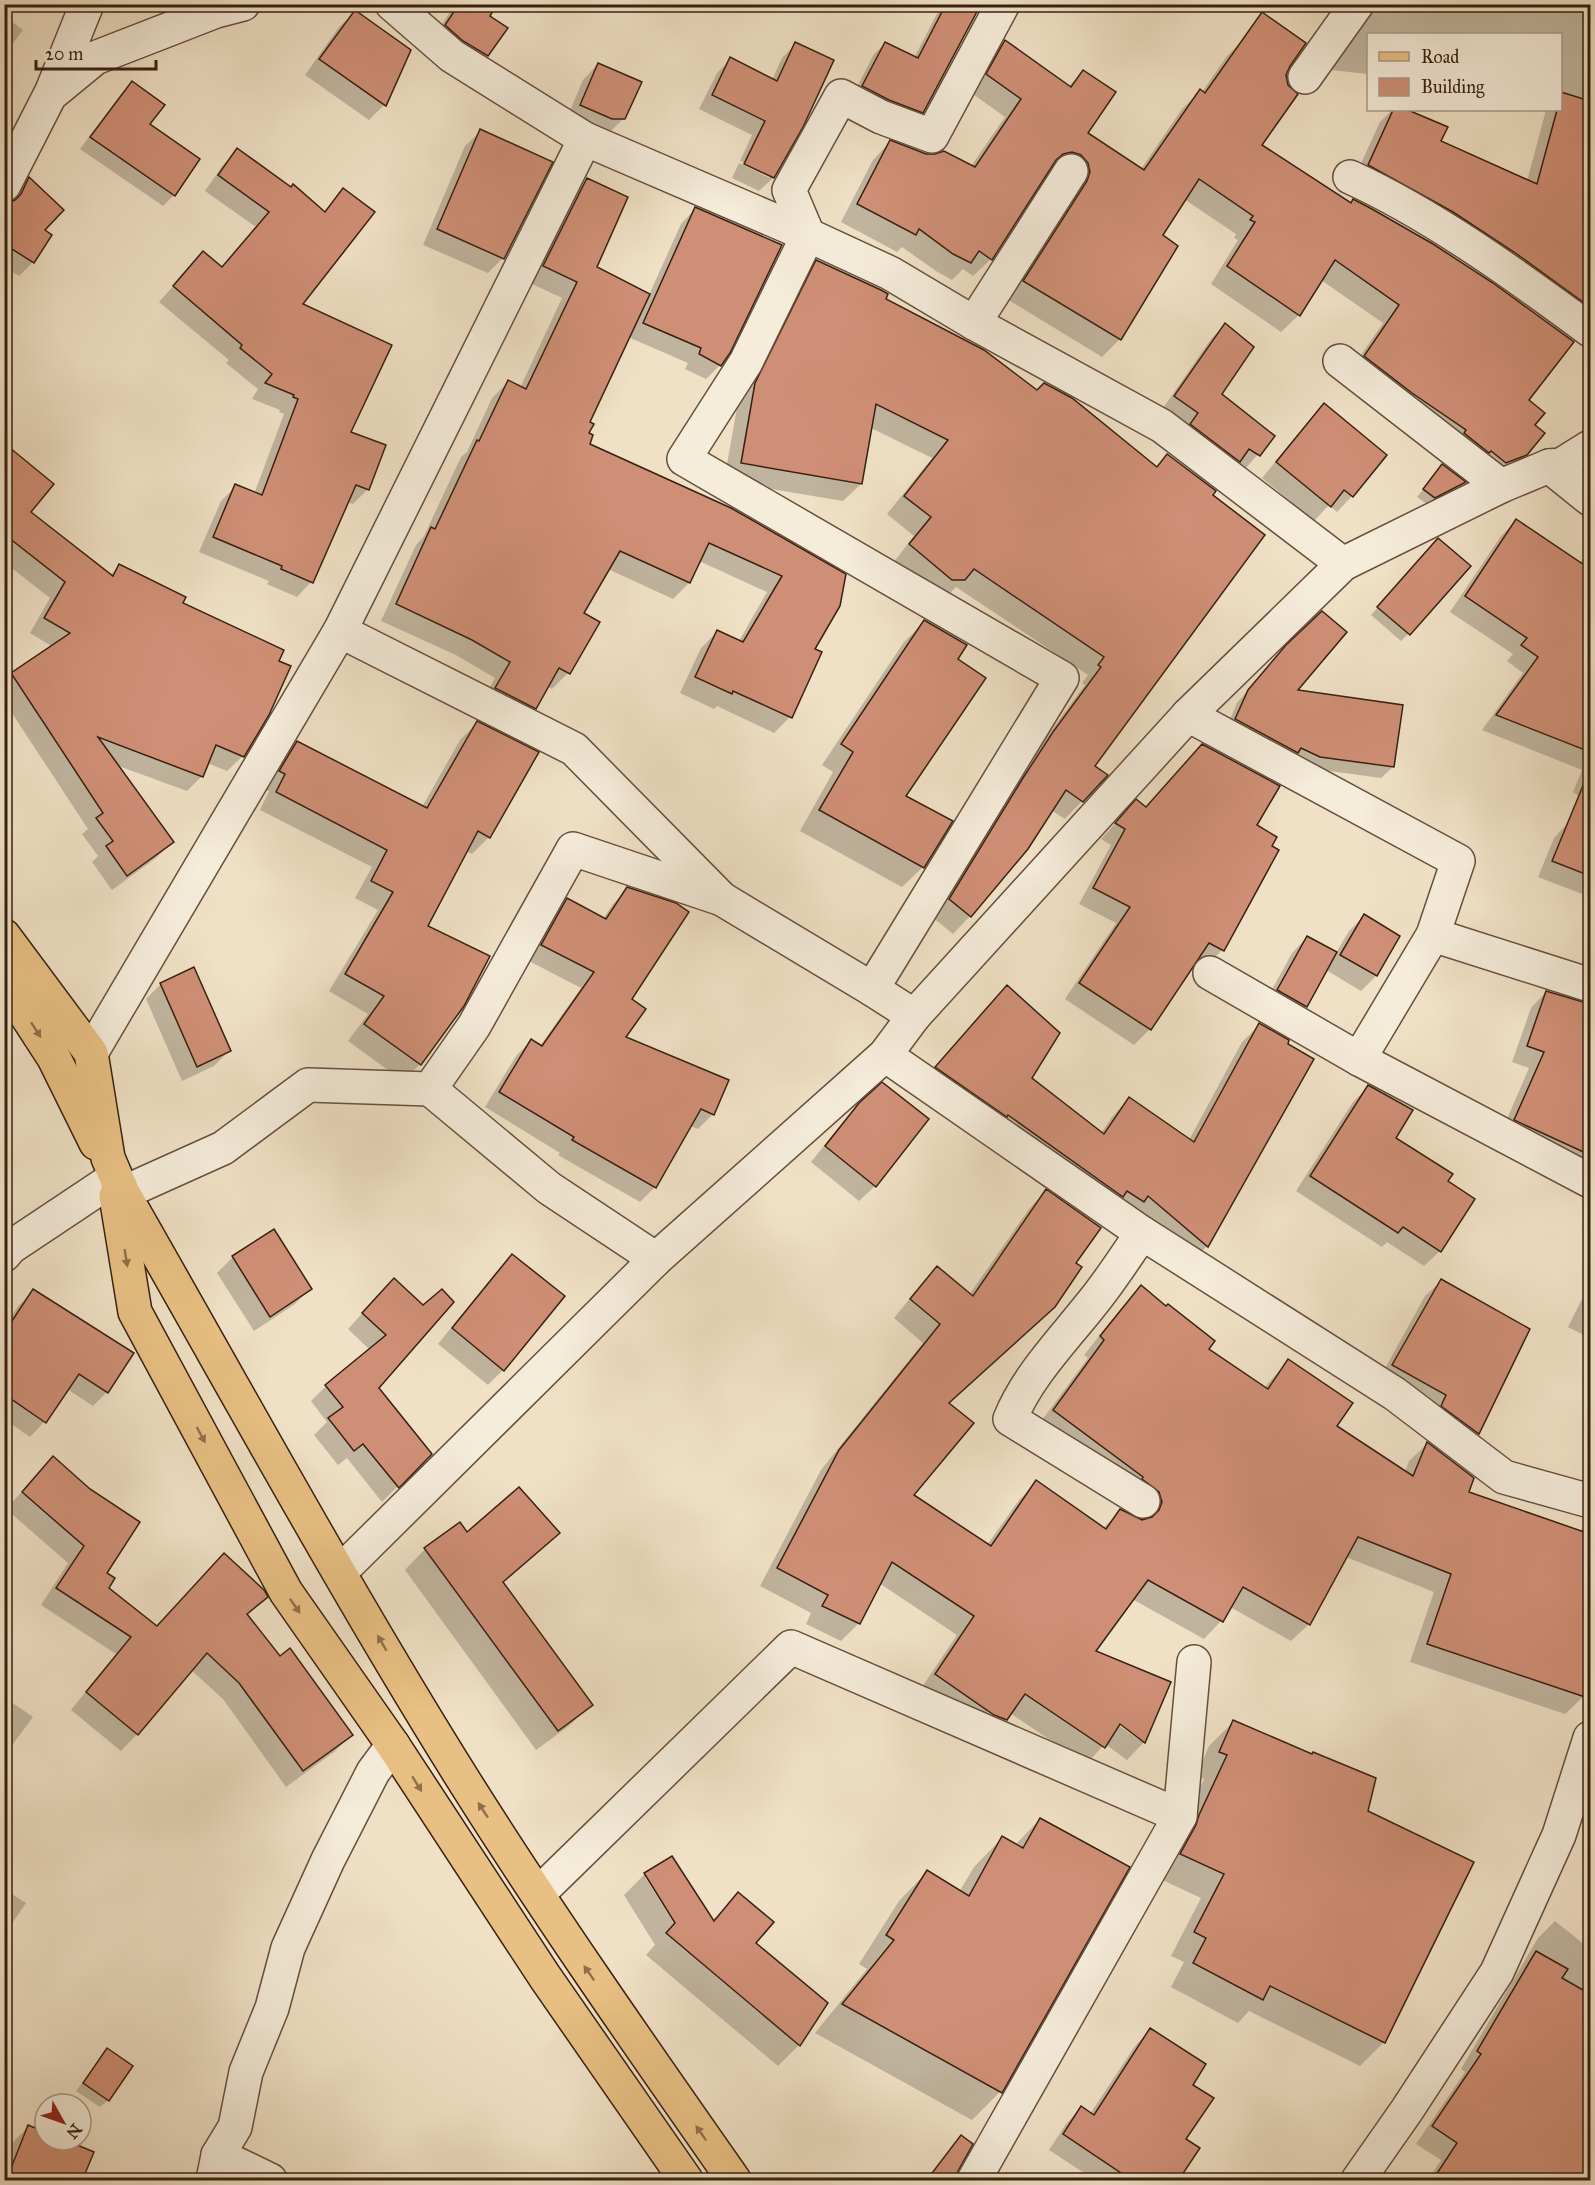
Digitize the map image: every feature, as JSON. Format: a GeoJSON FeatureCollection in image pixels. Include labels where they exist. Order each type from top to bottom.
{"type":"FeatureCollection","features":[{"type":"Feature","properties":{"kind":"main road"},"geometry":{"type":"LineString","coordinates":[[4,936],[91,1053],[108,1158],[118,1186],[135,1312],[286,1592],[393,1745],[545,1977],[686,2181]]}},
{"type":"Feature","properties":{"kind":"main road"},"geometry":{"type":"LineString","coordinates":[[4,981],[54,1058],[118,1186],[340,1572],[466,1785],[582,1964],[735,2181]]}},
{"type":"Feature","properties":{"kind":"street"},"geometry":{"type":"LineString","coordinates":[[4,185],[50,95],[87,4]]}},
{"type":"Feature","properties":{"kind":"street"},"geometry":{"type":"LineString","coordinates":[[50,95],[95,58],[216,11],[243,4]]}},
{"type":"Feature","properties":{"kind":"street"},"geometry":{"type":"LineString","coordinates":[[392,4],[452,56],[585,139],[808,235],[890,273],[974,323],[1162,426],[1343,564]]}},
{"type":"Feature","properties":{"kind":"street"},"geometry":{"type":"LineString","coordinates":[[872,989],[1062,678],[684,459],[746,362],[808,235],[789,190],[841,96],[881,117],[932,136],[1004,4]]}},
{"type":"Feature","properties":{"kind":"street"},"geometry":{"type":"LineString","coordinates":[[1305,77],[1357,4]]}},
{"type":"Feature","properties":{"kind":"street"},"geometry":{"type":"LineString","coordinates":[[91,1053],[340,631],[585,139]]}},
{"type":"Feature","properties":{"kind":"street"},"geometry":{"type":"LineString","coordinates":[[974,323],[1071,171]]}},
{"type":"Feature","properties":{"kind":"street"},"geometry":{"type":"LineString","coordinates":[[1350,177],[1387,194],[1464,242],[1590,330]]}},
{"type":"Feature","properties":{"kind":"street"},"geometry":{"type":"LineString","coordinates":[[1340,361],[1501,486]]}},
{"type":"Feature","properties":{"kind":"street"},"geometry":{"type":"LineString","coordinates":[[340,1572],[656,1259],[885,1055],[914,1016],[1188,714],[1343,564],[1501,486],[1549,466],[1561,465],[1590,447]]}},
{"type":"Feature","properties":{"kind":"street"},"geometry":{"type":"LineString","coordinates":[[1549,466],[1590,499]]}},
{"type":"Feature","properties":{"kind":"street"},"geometry":{"type":"LineString","coordinates":[[340,631],[574,749],[722,899]]}},
{"type":"Feature","properties":{"kind":"street"},"geometry":{"type":"LineString","coordinates":[[1188,714],[1458,861],[1433,935],[1359,1059]]}},
{"type":"Feature","properties":{"kind":"street"},"geometry":{"type":"LineString","coordinates":[[430,1089],[474,1026],[573,849],[722,899],[914,1016]]}},
{"type":"Feature","properties":{"kind":"street"},"geometry":{"type":"LineString","coordinates":[[1433,935],[1590,985]]}},
{"type":"Feature","properties":{"kind":"street"},"geometry":{"type":"LineString","coordinates":[[1210,973],[1359,1059],[1590,1181]]}},
{"type":"Feature","properties":{"kind":"street"},"geometry":{"type":"LineString","coordinates":[[885,1055],[1142,1233],[1395,1394],[1503,1477],[1590,1501]]}},
{"type":"Feature","properties":{"kind":"street"},"geometry":{"type":"LineString","coordinates":[[4,1255],[11,1247],[118,1186],[223,1148],[308,1085],[430,1089],[549,1188],[656,1259]]}},
{"type":"Feature","properties":{"kind":"street"},"geometry":{"type":"LineString","coordinates":[[1142,1233],[1095,1300],[1054,1349],[1017,1403],[1010,1419],[1143,1502]]}},
{"type":"Feature","properties":{"kind":"street"},"geometry":{"type":"LineString","coordinates":[[538,1894],[791,1647],[1180,1816]]}},
{"type":"Feature","properties":{"kind":"street"},"geometry":{"type":"LineString","coordinates":[[974,2181],[1180,1816],[1194,1662]]}},
{"type":"Feature","properties":{"kind":"street"},"geometry":{"type":"LineString","coordinates":[[1358,2181],[1497,1972],[1559,1835],[1590,1738]]}},
{"type":"Feature","properties":{"kind":"street"},"geometry":{"type":"LineString","coordinates":[[270,2181],[216,2168],[235,2127],[246,2072],[272,2008],[288,1948],[328,1860],[373,1772],[393,1745]]}},
{"type":"Feature","properties":{"kind":"building"},"geometry":{"type":"Polygon","coordinates":[[[459,4],[497,4],[490,16],[508,28],[488,56],[463,41],[445,25],[459,4]]]}},
{"type":"Feature","properties":{"kind":"building"},"geometry":{"type":"Polygon","coordinates":[[[946,4],[981,4],[923,113],[889,100],[862,86],[885,42],[918,58],[946,4]]]}},
{"type":"Feature","properties":{"kind":"building"},"geometry":{"type":"Polygon","coordinates":[[[355,10],[411,50],[386,106],[319,59],[355,10]]]}},
{"type":"Feature","properties":{"kind":"building"},"geometry":{"type":"Polygon","coordinates":[[[1262,12],[1306,43],[1286,75],[1288,85],[1298,94],[1262,145],[1351,203],[1353,199],[1433,244],[1493,283],[1574,342],[1529,400],[1545,413],[1535,425],[1545,433],[1527,455],[1506,463],[1491,451],[1489,453],[1464,433],[1466,430],[1364,356],[1399,305],[1335,260],[1300,316],[1227,266],[1255,222],[1250,220],[1253,216],[1199,179],[1163,235],[1178,246],[1121,340],[1023,281],[1087,181],[1090,172],[1088,163],[1081,155],[1072,152],[1063,154],[1056,160],[992,260],[979,251],[971,263],[953,254],[919,229],[916,235],[857,204],[890,140],[926,154],[944,151],[975,167],[1021,99],[986,74],[1005,40],[1071,87],[1083,70],[1116,92],[1088,133],[1144,170],[1200,89],[1205,93],[1262,12]]]}},
{"type":"Feature","properties":{"kind":"building"},"geometry":{"type":"Polygon","coordinates":[[[795,42],[834,60],[803,127],[774,178],[744,164],[765,121],[712,95],[730,57],[777,81],[795,42]]]}},
{"type":"Feature","properties":{"kind":"building"},"geometry":{"type":"Polygon","coordinates":[[[598,63],[642,82],[625,119],[612,119],[580,105],[598,63]]]}},
{"type":"Feature","properties":{"kind":"building"},"geometry":{"type":"Polygon","coordinates":[[[132,81],[165,105],[150,124],[200,159],[175,196],[90,137],[132,81]]]}},
{"type":"Feature","properties":{"kind":"building"},"geometry":{"type":"Polygon","coordinates":[[[1562,92],[1590,101],[1590,307],[1514,252],[1453,212],[1368,165],[1393,111],[1410,111],[1448,127],[1441,141],[1537,184],[1557,111],[1562,111],[1562,92]]]}},
{"type":"Feature","properties":{"kind":"building"},"geometry":{"type":"Polygon","coordinates":[[[480,129],[553,162],[504,259],[437,229],[480,129]]]}},
{"type":"Feature","properties":{"kind":"building"},"geometry":{"type":"Polygon","coordinates":[[[237,148],[291,187],[293,184],[325,212],[343,188],[375,212],[303,304],[392,345],[351,432],[386,445],[369,490],[356,485],[313,583],[281,569],[282,566],[213,537],[235,484],[262,495],[298,399],[293,397],[294,395],[265,383],[272,374],[240,348],[242,345],[173,286],[203,251],[222,267],[269,212],[218,175],[237,148]]]}},
{"type":"Feature","properties":{"kind":"building"},"geometry":{"type":"Polygon","coordinates":[[[29,177],[64,210],[45,230],[52,235],[34,263],[4,244],[4,204],[15,200],[21,194],[29,177]]]}},
{"type":"Feature","properties":{"kind":"building"},"geometry":{"type":"Polygon","coordinates":[[[587,178],[628,197],[597,267],[650,294],[590,422],[594,424],[589,433],[593,435],[590,444],[731,508],[846,574],[840,606],[815,649],[822,652],[792,718],[733,691],[732,694],[695,677],[717,630],[743,642],[782,576],[709,543],[690,583],[620,551],[584,613],[600,622],[570,674],[559,668],[536,709],[495,688],[510,662],[472,640],[396,604],[431,527],[435,529],[508,380],[526,389],[577,282],[543,266],[587,178]]]}},
{"type":"Feature","properties":{"kind":"building"},"geometry":{"type":"Polygon","coordinates":[[[695,207],[782,245],[730,353],[721,366],[699,354],[701,348],[643,323],[695,207]]]}},
{"type":"Feature","properties":{"kind":"building"},"geometry":{"type":"Polygon","coordinates":[[[816,260],[881,290],[888,294],[886,299],[984,350],[1037,390],[1044,383],[1072,398],[1157,467],[1167,454],[1216,491],[1213,495],[1265,535],[1095,766],[1108,775],[1083,802],[1066,790],[1028,849],[971,917],[949,899],[1023,778],[1053,732],[1101,667],[1098,665],[1104,657],[974,569],[965,580],[952,580],[909,544],[931,517],[904,496],[948,440],[876,404],[862,484],[741,463],[755,383],[816,260]]]}},
{"type":"Feature","properties":{"kind":"building"},"geometry":{"type":"Polygon","coordinates":[[[1225,323],[1254,347],[1222,394],[1275,436],[1260,456],[1249,449],[1240,462],[1190,424],[1198,413],[1174,396],[1225,323]]]}},
{"type":"Feature","properties":{"kind":"building"},"geometry":{"type":"Polygon","coordinates":[[[1324,403],[1387,455],[1353,497],[1344,490],[1331,507],[1276,462],[1324,403]]]}},
{"type":"Feature","properties":{"kind":"building"},"geometry":{"type":"Polygon","coordinates":[[[4,443],[54,484],[31,512],[113,576],[119,564],[186,597],[183,603],[284,650],[279,661],[291,666],[269,715],[244,757],[216,745],[203,777],[98,737],[174,842],[127,876],[106,846],[113,841],[96,818],[103,813],[11,673],[70,633],[44,618],[65,582],[9,538],[4,543],[4,443]]]}},
{"type":"Feature","properties":{"kind":"building"},"geometry":{"type":"Polygon","coordinates":[[[1442,464],[1466,482],[1435,498],[1423,489],[1442,464]]]}},
{"type":"Feature","properties":{"kind":"building"},"geometry":{"type":"Polygon","coordinates":[[[1516,519],[1590,569],[1590,752],[1496,715],[1538,657],[1521,645],[1527,638],[1465,596],[1516,519]]]}},
{"type":"Feature","properties":{"kind":"building"},"geometry":{"type":"Polygon","coordinates":[[[1438,538],[1471,566],[1410,635],[1377,607],[1438,538]]]}},
{"type":"Feature","properties":{"kind":"building"},"geometry":{"type":"Polygon","coordinates":[[[1322,611],[1347,632],[1298,690],[1403,705],[1394,767],[1320,757],[1301,748],[1298,753],[1235,719],[1248,690],[1286,645],[1322,611]]]}},
{"type":"Feature","properties":{"kind":"building"},"geometry":{"type":"Polygon","coordinates":[[[924,620],[967,645],[958,659],[986,678],[906,796],[953,821],[924,868],[819,810],[853,752],[841,744],[924,620]]]}},
{"type":"Feature","properties":{"kind":"building"},"geometry":{"type":"Polygon","coordinates":[[[477,721],[539,752],[490,838],[478,831],[428,926],[490,956],[464,1006],[421,1065],[364,1024],[384,996],[345,974],[393,892],[371,881],[387,850],[276,792],[285,774],[279,771],[297,741],[427,808],[477,721]]]}},
{"type":"Feature","properties":{"kind":"building"},"geometry":{"type":"Polygon","coordinates":[[[1202,744],[1280,786],[1257,825],[1277,837],[1272,846],[1279,850],[1224,951],[1209,943],[1151,1030],[1079,983],[1130,907],[1093,888],[1125,829],[1115,823],[1136,799],[1146,807],[1202,744]]]}},
{"type":"Feature","properties":{"kind":"building"},"geometry":{"type":"Polygon","coordinates":[[[1590,771],[1590,876],[1552,861],[1590,771]]]}},
{"type":"Feature","properties":{"kind":"building"},"geometry":{"type":"Polygon","coordinates":[[[627,887],[676,903],[689,912],[632,999],[646,1009],[626,1037],[729,1080],[714,1115],[701,1109],[656,1188],[572,1140],[574,1137],[499,1092],[531,1039],[542,1046],[594,972],[541,945],[567,898],[606,919],[627,887]]]}},
{"type":"Feature","properties":{"kind":"building"},"geometry":{"type":"Polygon","coordinates":[[[1364,914],[1400,936],[1377,976],[1340,955],[1364,914]]]}},
{"type":"Feature","properties":{"kind":"building"},"geometry":{"type":"Polygon","coordinates":[[[1307,936],[1337,952],[1307,1007],[1277,990],[1307,936]]]}},
{"type":"Feature","properties":{"kind":"building"},"geometry":{"type":"Polygon","coordinates":[[[194,967],[231,1051],[197,1067],[160,983],[194,967]]]}},
{"type":"Feature","properties":{"kind":"building"},"geometry":{"type":"Polygon","coordinates":[[[1007,985],[1060,1033],[1032,1078],[1104,1134],[1129,1097],[1194,1142],[1259,1023],[1289,1040],[1288,1044],[1314,1059],[1208,1247],[1148,1196],[1144,1202],[1127,1191],[1123,1197],[1008,1115],[1007,1117],[935,1067],[1007,985]]]}},
{"type":"Feature","properties":{"kind":"building"},"geometry":{"type":"Polygon","coordinates":[[[1546,991],[1590,1004],[1590,1155],[1514,1120],[1544,1052],[1527,1046],[1546,991]]]}},
{"type":"Feature","properties":{"kind":"building"},"geometry":{"type":"Polygon","coordinates":[[[882,1082],[929,1119],[876,1187],[825,1146],[859,1103],[882,1082]]]}},
{"type":"Feature","properties":{"kind":"building"},"geometry":{"type":"Polygon","coordinates":[[[1368,1085],[1413,1110],[1396,1138],[1453,1174],[1448,1181],[1475,1199],[1441,1252],[1403,1227],[1398,1233],[1310,1176],[1368,1085]]]}},
{"type":"Feature","properties":{"kind":"building"},"geometry":{"type":"Polygon","coordinates":[[[1046,1189],[1101,1228],[1076,1263],[1082,1267],[1055,1307],[949,1403],[974,1423],[914,1495],[991,1546],[1036,1480],[1106,1529],[1120,1509],[1142,1520],[1152,1517],[1159,1510],[1162,1502],[1159,1492],[1142,1479],[1143,1477],[1053,1410],[1104,1340],[1100,1336],[1141,1285],[1215,1341],[1209,1349],[1268,1389],[1288,1359],[1353,1403],[1337,1426],[1413,1476],[1427,1442],[1474,1478],[1469,1492],[1590,1534],[1590,1681],[1585,1697],[1427,1644],[1451,1574],[1358,1537],[1310,1625],[1243,1587],[1223,1622],[1148,1580],[1096,1651],[1171,1682],[1145,1743],[1120,1724],[1105,1748],[1025,1694],[1007,1720],[994,1715],[935,1674],[974,1616],[892,1562],[860,1624],[822,1606],[828,1595],[777,1568],[839,1450],[940,1324],[910,1299],[937,1266],[973,1296],[1046,1189]]]}},
{"type":"Feature","properties":{"kind":"building"},"geometry":{"type":"Polygon","coordinates":[[[274,1229],[312,1289],[270,1317],[232,1256],[274,1229]]]}},
{"type":"Feature","properties":{"kind":"building"},"geometry":{"type":"Polygon","coordinates":[[[512,1254],[565,1296],[504,1371],[452,1328],[512,1254]]]}},
{"type":"Feature","properties":{"kind":"building"},"geometry":{"type":"Polygon","coordinates":[[[394,1278],[423,1305],[442,1289],[454,1302],[379,1388],[432,1454],[399,1488],[363,1444],[354,1451],[328,1418],[343,1407],[325,1385],[386,1335],[362,1313],[394,1278]]]}},
{"type":"Feature","properties":{"kind":"building"},"geometry":{"type":"Polygon","coordinates":[[[1441,1279],[1530,1329],[1479,1434],[1441,1406],[1446,1395],[1392,1365],[1441,1279]]]}},
{"type":"Feature","properties":{"kind":"building"},"geometry":{"type":"Polygon","coordinates":[[[33,1289],[134,1353],[108,1393],[79,1374],[46,1423],[4,1394],[4,1333],[33,1289]]]}},
{"type":"Feature","properties":{"kind":"building"},"geometry":{"type":"Polygon","coordinates":[[[53,1456],[90,1489],[140,1522],[107,1573],[115,1578],[109,1588],[157,1626],[224,1553],[264,1590],[268,1597],[247,1614],[280,1656],[290,1648],[353,1735],[303,1771],[239,1683],[207,1653],[138,1735],[86,1692],[131,1637],[56,1588],[84,1546],[22,1492],[53,1456]]]}},
{"type":"Feature","properties":{"kind":"building"},"geometry":{"type":"Polygon","coordinates":[[[519,1487],[560,1533],[503,1582],[593,1705],[558,1731],[424,1548],[460,1522],[467,1532],[519,1487]]]}},
{"type":"Feature","properties":{"kind":"building"},"geometry":{"type":"Polygon","coordinates":[[[1233,1720],[1312,1754],[1313,1752],[1376,1778],[1368,1811],[1474,1862],[1385,2043],[1270,1986],[1263,2000],[1193,1963],[1206,1938],[1194,1932],[1224,1874],[1180,1854],[1196,1825],[1227,1755],[1219,1752],[1233,1720]]]}},
{"type":"Feature","properties":{"kind":"building"},"geometry":{"type":"Polygon","coordinates":[[[1040,1818],[1130,1867],[1002,2093],[842,2004],[894,1940],[886,1935],[927,1870],[969,1896],[1002,1836],[1023,1848],[1040,1818]]]}},
{"type":"Feature","properties":{"kind":"building"},"geometry":{"type":"Polygon","coordinates":[[[672,1856],[714,1921],[738,1892],[774,1922],[756,1943],[828,2003],[800,2046],[666,1933],[675,1923],[644,1873],[672,1856]]]}},
{"type":"Feature","properties":{"kind":"building"},"geometry":{"type":"Polygon","coordinates":[[[1536,1951],[1568,1969],[1562,1978],[1590,1994],[1590,2181],[1432,2181],[1457,2143],[1432,2126],[1481,2054],[1477,2051],[1536,1951]]]}},
{"type":"Feature","properties":{"kind":"building"},"geometry":{"type":"Polygon","coordinates":[[[1150,2028],[1206,2064],[1193,2085],[1214,2098],[1186,2139],[1200,2148],[1178,2181],[1133,2181],[1063,2134],[1081,2106],[1094,2115],[1150,2028]]]}},
{"type":"Feature","properties":{"kind":"building"},"geometry":{"type":"Polygon","coordinates":[[[107,2048],[133,2066],[109,2101],[83,2083],[107,2048]]]}},
{"type":"Feature","properties":{"kind":"building"},"geometry":{"type":"Polygon","coordinates":[[[28,2125],[33,2127],[33,2152],[94,2152],[82,2181],[6,2181],[28,2125]]]}},
{"type":"Feature","properties":{"kind":"building"},"geometry":{"type":"Polygon","coordinates":[[[961,2135],[973,2144],[955,2181],[926,2181],[961,2135]]]}}]}
